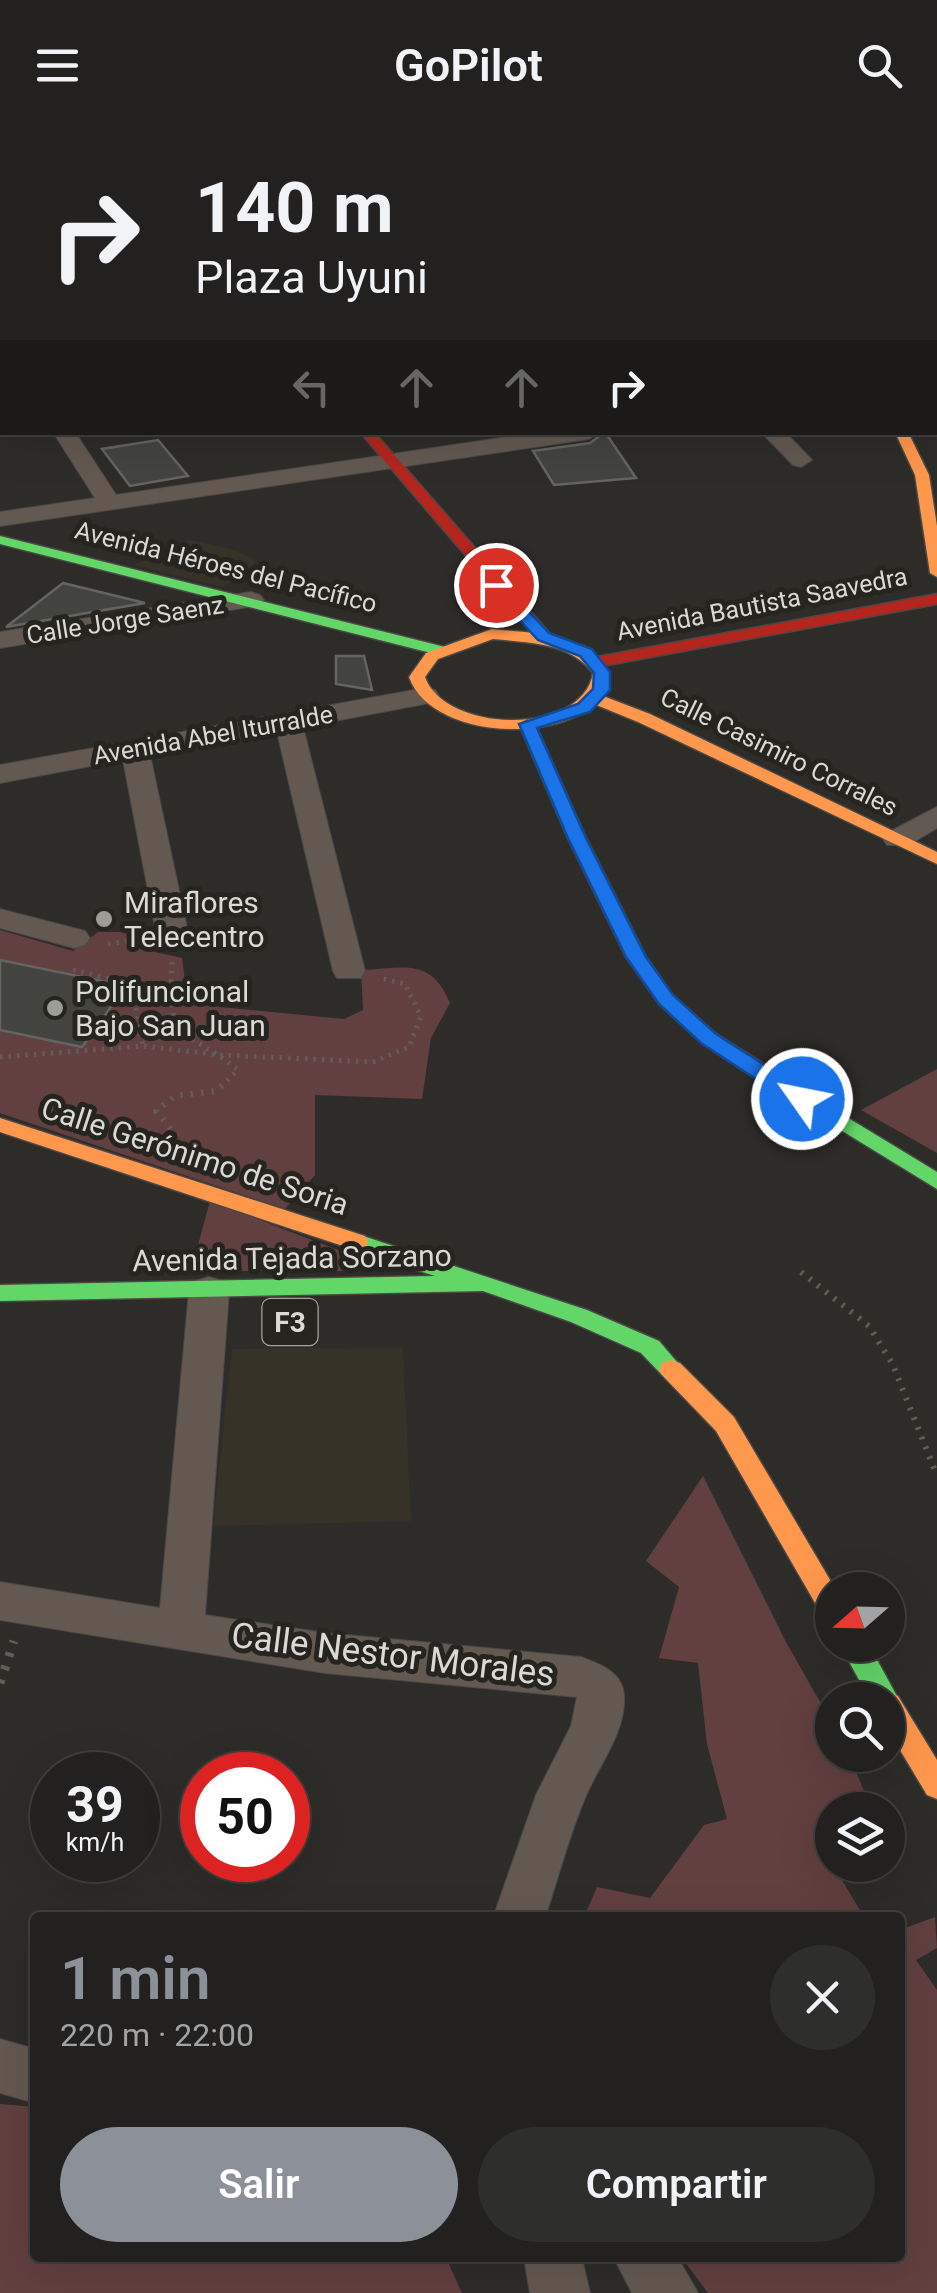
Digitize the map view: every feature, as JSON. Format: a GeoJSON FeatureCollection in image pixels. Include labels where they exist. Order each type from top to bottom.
{"type":"FeatureCollection","features":[{"type":"Feature","properties":{"kind":"main road"},"geometry":{"type":"LineString","coordinates":[[369,435],[520,615],[544,637]]}},
{"type":"Feature","properties":{"kind":"main road"},"geometry":{"type":"LineString","coordinates":[[903,435],[922,475],[937,573]]}},
{"type":"Feature","properties":{"kind":"main road","name":"Avenida Héroes del Pacífico"},"geometry":{"type":"LineString","coordinates":[[0,524],[251,600],[439,650]]}},
{"type":"Feature","properties":{"kind":"main road","name":"Avenida Bautista Saavedra"},"geometry":{"type":"LineString","coordinates":[[597,662],[937,599]]}},
{"type":"Feature","properties":{"kind":"main road"},"geometry":{"type":"LineString","coordinates":[[492,634],[544,637],[571,645],[597,662],[604,682],[595,699],[568,716],[527,724],[469,719],[445,710],[425,696],[419,683],[419,670],[439,650],[462,640],[492,634]]}},
{"type":"Feature","properties":{"kind":"main road","name":"Calle Casimiro Corrales"},"geometry":{"type":"LineString","coordinates":[[595,699],[644,718],[937,860]]}},
{"type":"Feature","properties":{"kind":"main road"},"geometry":{"type":"LineString","coordinates":[[527,724],[576,836],[636,957],[666,1000],[709,1038],[937,1182]]}},
{"type":"Feature","properties":{"kind":"main road","name":"Calle Gerónimo de Soria"},"geometry":{"type":"LineString","coordinates":[[0,1124],[382,1250],[421,1273]]}},
{"type":"Feature","properties":{"kind":"main road"},"geometry":{"type":"LineString","coordinates":[[369,1286],[382,1273],[386,1262],[382,1250]]}},
{"type":"Feature","properties":{"kind":"main road"},"geometry":{"type":"LineString","coordinates":[[420,1310],[424,1301],[421,1273]]}},
{"type":"Feature","properties":{"kind":"main road","name":"Avenida Tejada Sorzano"},"geometry":{"type":"LineString","coordinates":[[0,1293],[206,1315],[421,1273],[484,1283],[579,1316],[650,1347],[725,1424],[815,1579]]}},
{"type":"Feature","properties":{"kind":"main road","name":"Avenida Tejada Sorzano"},"geometry":{"type":"LineString","coordinates":[[502,1318],[579,1316]]}},
{"type":"Feature","properties":{"kind":"main road"},"geometry":{"type":"LineString","coordinates":[[905,1733],[937,1786]]}},
{"type":"Feature","properties":{"kind":"street"},"geometry":{"type":"LineString","coordinates":[[66,435],[110,504]]}},
{"type":"Feature","properties":{"kind":"street"},"geometry":{"type":"LineString","coordinates":[[0,524],[570,435]]}},
{"type":"Feature","properties":{"kind":"street"},"geometry":{"type":"LineString","coordinates":[[775,435],[801,460]]}},
{"type":"Feature","properties":{"kind":"street","name":"Calle Jorge Saenz"},"geometry":{"type":"LineString","coordinates":[[0,640],[251,600]]}},
{"type":"Feature","properties":{"kind":"street","name":"Avenida Abel Iturralde"},"geometry":{"type":"LineString","coordinates":[[0,774],[425,696]]}},
{"type":"Feature","properties":{"kind":"street"},"geometry":{"type":"LineString","coordinates":[[288,721],[350,972]]}},
{"type":"Feature","properties":{"kind":"street"},"geometry":{"type":"LineString","coordinates":[[135,749],[173,937]]}},
{"type":"Feature","properties":{"kind":"street"},"geometry":{"type":"LineString","coordinates":[[898,840],[937,816]]}},
{"type":"Feature","properties":{"kind":"street"},"geometry":{"type":"LineString","coordinates":[[0,918],[83,947]]}},
{"type":"Feature","properties":{"kind":"street"},"geometry":{"type":"LineString","coordinates":[[182,1629],[206,1315]]}},
{"type":"Feature","properties":{"kind":"street","name":"Calle Nestor Morales"},"geometry":{"type":"LineString","coordinates":[[0,1601],[325,1654],[538,1672],[580,1677],[594,1683],[601,1694],[595,1728],[561,1795],[521,1912]]}},
{"type":"Feature","properties":{"kind":"street"},"geometry":{"type":"LineString","coordinates":[[0,2066],[30,2075]]}},
{"type":"Feature","properties":{"kind":"street"},"geometry":{"type":"LineString","coordinates":[[554,2262],[560,2293]]}},
{"type":"Feature","properties":{"kind":"street"},"geometry":{"type":"LineString","coordinates":[[646,2262],[668,2293]]}},
{"type":"Feature","properties":{"kind":"path"},"geometry":{"type":"LineString","coordinates":[[173,937],[170,1013],[188,1040],[221,1055],[238,1070],[216,1091],[176,1096],[156,1110],[185,1146],[202,1153],[224,1196]]}},
{"type":"Feature","properties":{"kind":"path"},"geometry":{"type":"LineString","coordinates":[[110,944],[83,947],[69,968],[132,984],[143,1046]]}},
{"type":"Feature","properties":{"kind":"path"},"geometry":{"type":"LineString","coordinates":[[0,1057],[143,1046],[221,1055],[373,1062],[409,1047],[421,1017],[405,984],[350,972]]}},
{"type":"Feature","properties":{"kind":"path"},"geometry":{"type":"LineString","coordinates":[[801,1272],[869,1326],[893,1365],[937,1476]]}},
{"type":"Feature","properties":{"kind":"shaded area"},"geometry":{"type":"Polygon","coordinates":[[[190,540],[236,550],[257,562],[223,587],[133,565],[190,540]]]}},
{"type":"Feature","properties":{"kind":"shaded area"},"geometry":{"type":"Polygon","coordinates":[[[0,930],[73,951],[98,932],[132,932],[132,947],[182,958],[188,1004],[344,1019],[363,1010],[361,970],[403,967],[434,978],[450,1003],[431,1038],[422,1099],[315,1095],[315,1175],[285,1209],[0,1113],[0,930]]]}},
{"type":"Feature","properties":{"kind":"shaded area"},"geometry":{"type":"Polygon","coordinates":[[[937,1069],[937,1153],[861,1110],[937,1069]]]}},
{"type":"Feature","properties":{"kind":"shaded area"},"geometry":{"type":"Polygon","coordinates":[[[210,1201],[364,1260],[357,1271],[191,1271],[210,1201]]]}},
{"type":"Feature","properties":{"kind":"shaded area"},"geometry":{"type":"Polygon","coordinates":[[[403,1348],[411,1521],[213,1526],[232,1349],[403,1348]]]}},
{"type":"Feature","properties":{"kind":"shaded area"},"geometry":{"type":"Polygon","coordinates":[[[703,1476],[815,1693],[815,1772],[856,1772],[864,1792],[815,1792],[815,1882],[843,1882],[861,1912],[586,1912],[597,1887],[650,1898],[704,1825],[727,1819],[707,1744],[698,1663],[659,1658],[679,1587],[646,1561],[703,1476]]]}},
{"type":"Feature","properties":{"kind":"shaded area"},"geometry":{"type":"Polygon","coordinates":[[[935,1917],[937,1948],[916,1960],[937,1990],[937,2293],[708,2293],[685,2262],[905,2262],[905,1928],[935,1917]]]}},
{"type":"Feature","properties":{"kind":"shaded area"},"geometry":{"type":"Polygon","coordinates":[[[0,2104],[30,2107],[30,2262],[448,2262],[462,2293],[0,2293],[0,2104]]]}},
{"type":"Feature","properties":{"kind":"building"},"geometry":{"type":"Polygon","coordinates":[[[607,435],[636,478],[554,485],[533,451],[590,443],[607,435]]]}},
{"type":"Feature","properties":{"kind":"building"},"geometry":{"type":"Polygon","coordinates":[[[158,440],[188,476],[130,486],[102,449],[158,440]]]}},
{"type":"Feature","properties":{"kind":"building"},"geometry":{"type":"Polygon","coordinates":[[[63,583],[145,603],[6,627],[63,583]]]}},
{"type":"Feature","properties":{"kind":"building"},"geometry":{"type":"Polygon","coordinates":[[[336,656],[364,656],[372,690],[336,684],[336,656]]]}},
{"type":"Feature","properties":{"kind":"building","name":"Polifuncional Bajo San Juan"},"geometry":{"type":"Polygon","coordinates":[[[0,960],[126,986],[82,1047],[0,1030],[0,960]]]}},
{"type":"Feature","properties":{"kind":"traffic: fast"},"geometry":{"type":"LineString","coordinates":[[0,540],[439,650]]}},
{"type":"Feature","properties":{"kind":"traffic: fast"},"geometry":{"type":"LineString","coordinates":[[789,1089],[937,1182]]}},
{"type":"Feature","properties":{"kind":"traffic: fast"},"geometry":{"type":"LineString","coordinates":[[357,1242],[484,1283]]}},
{"type":"Feature","properties":{"kind":"traffic: fast"},"geometry":{"type":"LineString","coordinates":[[0,1293],[484,1283],[579,1316],[650,1347],[671,1369]]}},
{"type":"Feature","properties":{"kind":"traffic: fast"},"geometry":{"type":"LineString","coordinates":[[864,1662],[875,1682]]}},
{"type":"Feature","properties":{"kind":"traffic: slow"},"geometry":{"type":"LineString","coordinates":[[902,435],[922,475],[937,573]]}},
{"type":"Feature","properties":{"kind":"traffic: slow"},"geometry":{"type":"LineString","coordinates":[[492,634],[551,640],[586,654],[601,672],[598,692],[580,709],[549,721],[508,725],[461,716],[428,697],[417,677],[432,656],[492,634]]}},
{"type":"Feature","properties":{"kind":"traffic: slow"},"geometry":{"type":"LineString","coordinates":[[595,699],[644,718],[937,859]]}},
{"type":"Feature","properties":{"kind":"traffic: slow"},"geometry":{"type":"LineString","coordinates":[[0,1125],[357,1242]]}},
{"type":"Feature","properties":{"kind":"traffic: slow"},"geometry":{"type":"LineString","coordinates":[[671,1369],[725,1424],[815,1578]]}},
{"type":"Feature","properties":{"kind":"traffic: slow"},"geometry":{"type":"LineString","coordinates":[[905,1733],[937,1786]]}},
{"type":"Feature","properties":{"kind":"traffic: jam"},"geometry":{"type":"LineString","coordinates":[[369,435],[544,637]]}},
{"type":"Feature","properties":{"kind":"traffic: jam"},"geometry":{"type":"LineString","coordinates":[[597,662],[937,599]]}},
{"type":"Feature","properties":{"kind":"traffic: jam"},"geometry":{"type":"LineString","coordinates":[[527,724],[576,836],[636,957],[666,1000],[709,1038],[789,1089]]}},
{"type":"Feature","properties":{"kind":"place","name":"Miraflores Telecentro"},"geometry":{"type":"Point","coordinates":[104,919]}},
{"type":"Feature","properties":{"kind":"place","name":"Polifuncional Bajo San Juan"},"geometry":{"type":"Point","coordinates":[55,1008]}},
{"type":"Feature","properties":{"kind":"route"},"geometry":{"type":"LineString","coordinates":[[496,585],[544,637],[586,653],[602,672],[602,690],[584,708],[568,716],[527,724],[576,836],[636,957],[666,1000],[709,1038],[802,1099]]}}]}
